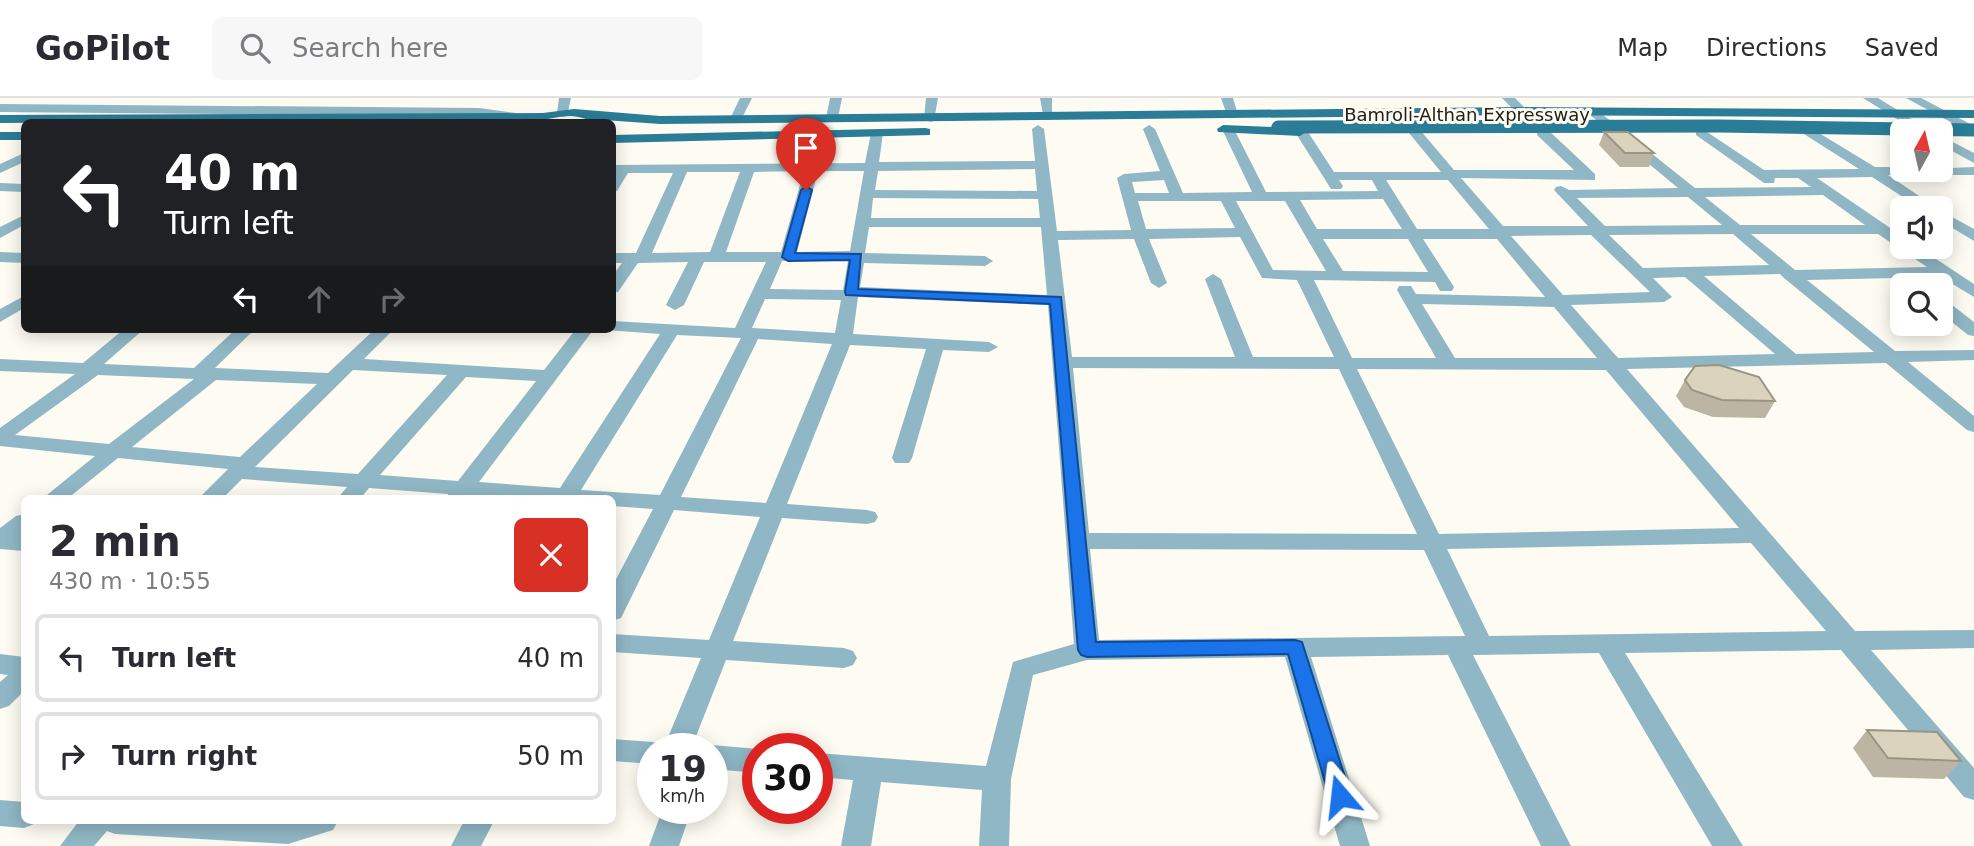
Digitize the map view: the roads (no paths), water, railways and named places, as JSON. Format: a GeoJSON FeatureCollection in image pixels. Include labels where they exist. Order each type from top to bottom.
{"type":"FeatureCollection","features":[{"type":"Feature","properties":{"kind":"main road"},"geometry":{"type":"LineString","coordinates":[[33,119],[50,109]]}},
{"type":"Feature","properties":{"kind":"main road","name":"Bamroli-Althan Expressway"},"geometry":{"type":"LineString","coordinates":[[1230,126],[1247,115],[1309,112],[1974,114]]}},
{"type":"Feature","properties":{"kind":"main road","name":"Bamroli-Althan Expressway"},"geometry":{"type":"LineString","coordinates":[[531,119],[563,113],[660,120],[930,118],[1043,123],[1157,116],[1301,132],[1890,131]]}},
{"type":"Feature","properties":{"kind":"main road"},"geometry":{"type":"LineString","coordinates":[[587,115],[595,119]]}},
{"type":"Feature","properties":{"kind":"main road"},"geometry":{"type":"LineString","coordinates":[[1247,115],[1279,122],[1974,131]]}},
{"type":"Feature","properties":{"kind":"main road"},"geometry":{"type":"LineString","coordinates":[[616,123],[667,125],[1129,120],[1157,116]]}},
{"type":"Feature","properties":{"kind":"main road"},"geometry":{"type":"LineString","coordinates":[[1230,126],[1279,122],[1974,122]]}},
{"type":"Feature","properties":{"kind":"main road"},"geometry":{"type":"LineString","coordinates":[[616,139],[950,131],[1043,123],[1156,129]]}},
{"type":"Feature","properties":{"kind":"main road"},"geometry":{"type":"LineString","coordinates":[[616,133],[1042,124],[1125,125],[1156,129]]}},
{"type":"Feature","properties":{"kind":"main road"},"geometry":{"type":"LineString","coordinates":[[2,128],[21,125]]}},
{"type":"Feature","properties":{"kind":"main road"},"geometry":{"type":"LineString","coordinates":[[2,128],[21,135]]}},
{"type":"Feature","properties":{"kind":"main road"},"geometry":{"type":"LineString","coordinates":[[1953,132],[1974,131]]}},
{"type":"Feature","properties":{"kind":"street"},"geometry":{"type":"LineString","coordinates":[[50,109],[71,98]]}},
{"type":"Feature","properties":{"kind":"street"},"geometry":{"type":"LineString","coordinates":[[118,110],[138,98]]}},
{"type":"Feature","properties":{"kind":"street"},"geometry":{"type":"LineString","coordinates":[[182,110],[202,98]]}},
{"type":"Feature","properties":{"kind":"street"},"geometry":{"type":"LineString","coordinates":[[244,111],[264,98]]}},
{"type":"Feature","properties":{"kind":"street"},"geometry":{"type":"LineString","coordinates":[[285,111],[304,98]]}},
{"type":"Feature","properties":{"kind":"street"},"geometry":{"type":"LineString","coordinates":[[350,110],[367,98]]}},
{"type":"Feature","properties":{"kind":"street"},"geometry":{"type":"LineString","coordinates":[[420,111],[435,98]]}},
{"type":"Feature","properties":{"kind":"street"},"geometry":{"type":"LineString","coordinates":[[479,112],[494,98]]}},
{"type":"Feature","properties":{"kind":"street"},"geometry":{"type":"LineString","coordinates":[[563,113],[565,98]]}},
{"type":"Feature","properties":{"kind":"street"},"geometry":{"type":"LineString","coordinates":[[736,119],[746,98]]}},
{"type":"Feature","properties":{"kind":"street"},"geometry":{"type":"LineString","coordinates":[[832,118],[836,98]]}},
{"type":"Feature","properties":{"kind":"street"},"geometry":{"type":"LineString","coordinates":[[930,118],[932,98]]}},
{"type":"Feature","properties":{"kind":"street"},"geometry":{"type":"LineString","coordinates":[[1046,98],[1042,164],[1063,362],[1087,650]]}},
{"type":"Feature","properties":{"kind":"street"},"geometry":{"type":"LineString","coordinates":[[1227,98],[1230,126],[1261,196]]}},
{"type":"Feature","properties":{"kind":"street"},"geometry":{"type":"LineString","coordinates":[[1508,98],[1522,111]]}},
{"type":"Feature","properties":{"kind":"street"},"geometry":{"type":"LineString","coordinates":[[1869,98],[1905,119]]}},
{"type":"Feature","properties":{"kind":"street"},"geometry":{"type":"LineString","coordinates":[[1912,98],[1974,131]]}},
{"type":"Feature","properties":{"kind":"street"},"geometry":{"type":"LineString","coordinates":[[0,108],[479,112],[520,119]]}},
{"type":"Feature","properties":{"kind":"street"},"geometry":{"type":"LineString","coordinates":[[1593,111],[1886,356],[1972,423]]}},
{"type":"Feature","properties":{"kind":"street"},"geometry":{"type":"LineString","coordinates":[[1156,129],[1178,197]]}},
{"type":"Feature","properties":{"kind":"street"},"geometry":{"type":"LineString","coordinates":[[1809,131],[1911,196]]}},
{"type":"Feature","properties":{"kind":"street"},"geometry":{"type":"LineString","coordinates":[[1301,132],[1342,195]]}},
{"type":"Feature","properties":{"kind":"street"},"geometry":{"type":"LineString","coordinates":[[1542,132],[1606,193]]}},
{"type":"Feature","properties":{"kind":"street"},"geometry":{"type":"LineString","coordinates":[[1701,132],[1785,192]]}},
{"type":"Feature","properties":{"kind":"street"},"geometry":{"type":"LineString","coordinates":[[683,733],[843,339],[877,133]]}},
{"type":"Feature","properties":{"kind":"street"},"geometry":{"type":"LineString","coordinates":[[1415,133],[1974,788]]}},
{"type":"Feature","properties":{"kind":"street"},"geometry":{"type":"LineString","coordinates":[[1953,147],[1974,159]]}},
{"type":"Feature","properties":{"kind":"street"},"geometry":{"type":"LineString","coordinates":[[0,157],[21,158]]}},
{"type":"Feature","properties":{"kind":"street"},"geometry":{"type":"LineString","coordinates":[[0,169],[21,159]]}},
{"type":"Feature","properties":{"kind":"street"},"geometry":{"type":"LineString","coordinates":[[618,169],[1042,164]]}},
{"type":"Feature","properties":{"kind":"street"},"geometry":{"type":"LineString","coordinates":[[616,604],[668,502],[746,334],[759,294],[782,257],[812,167]]}},
{"type":"Feature","properties":{"kind":"street"},"geometry":{"type":"LineString","coordinates":[[716,258],[748,168]]}},
{"type":"Feature","properties":{"kind":"street"},"geometry":{"type":"LineString","coordinates":[[616,283],[638,258],[682,169]]}},
{"type":"Feature","properties":{"kind":"street"},"geometry":{"type":"LineString","coordinates":[[1759,174],[1974,171]]}},
{"type":"Feature","properties":{"kind":"street"},"geometry":{"type":"LineString","coordinates":[[1412,299],[1559,301],[1664,297],[1544,174]]}},
{"type":"Feature","properties":{"kind":"street"},"geometry":{"type":"LineString","coordinates":[[1329,176],[1586,174]]}},
{"type":"Feature","properties":{"kind":"street"},"geometry":{"type":"LineString","coordinates":[[1802,174],[1890,234]]}},
{"type":"Feature","properties":{"kind":"street"},"geometry":{"type":"LineString","coordinates":[[1159,283],[1140,234],[1124,178],[1169,176]]}},
{"type":"Feature","properties":{"kind":"street"},"geometry":{"type":"LineString","coordinates":[[1376,176],[1454,300]]}},
{"type":"Feature","properties":{"kind":"street"},"geometry":{"type":"LineString","coordinates":[[0,187],[21,188]]}},
{"type":"Feature","properties":{"kind":"street"},"geometry":{"type":"LineString","coordinates":[[1564,194],[1827,191]]}},
{"type":"Feature","properties":{"kind":"street"},"geometry":{"type":"LineString","coordinates":[[867,194],[1045,195]]}},
{"type":"Feature","properties":{"kind":"street"},"geometry":{"type":"LineString","coordinates":[[1129,197],[1388,195]]}},
{"type":"Feature","properties":{"kind":"street"},"geometry":{"type":"LineString","coordinates":[[1290,196],[1338,277]]}},
{"type":"Feature","properties":{"kind":"street"},"geometry":{"type":"LineString","coordinates":[[1226,197],[1268,275],[1440,277]]}},
{"type":"Feature","properties":{"kind":"street"},"geometry":{"type":"LineString","coordinates":[[0,220],[21,221]]}},
{"type":"Feature","properties":{"kind":"street"},"geometry":{"type":"LineString","coordinates":[[0,233],[21,222]]}},
{"type":"Feature","properties":{"kind":"street"},"geometry":{"type":"LineString","coordinates":[[863,222],[1140,234],[1245,232]]}},
{"type":"Feature","properties":{"kind":"street"},"geometry":{"type":"LineString","coordinates":[[1953,223],[1974,236]]}},
{"type":"Feature","properties":{"kind":"street"},"geometry":{"type":"LineString","coordinates":[[1314,234],[1883,229]]}},
{"type":"Feature","properties":{"kind":"street"},"geometry":{"type":"LineString","coordinates":[[0,257],[21,258]]}},
{"type":"Feature","properties":{"kind":"street"},"geometry":{"type":"LineString","coordinates":[[616,258],[857,257],[985,261]]}},
{"type":"Feature","properties":{"kind":"street"},"geometry":{"type":"LineString","coordinates":[[675,305],[690,278],[697,258]]}},
{"type":"Feature","properties":{"kind":"street"},"geometry":{"type":"LineString","coordinates":[[1926,259],[1974,294]]}},
{"type":"Feature","properties":{"kind":"street"},"geometry":{"type":"LineString","coordinates":[[1689,272],[1790,358]]}},
{"type":"Feature","properties":{"kind":"street"},"geometry":{"type":"LineString","coordinates":[[1641,273],[1945,272]]}},
{"type":"Feature","properties":{"kind":"street"},"geometry":{"type":"LineString","coordinates":[[1304,277],[1432,542],[1468,644],[1556,846]]}},
{"type":"Feature","properties":{"kind":"street"},"geometry":{"type":"LineString","coordinates":[[1396,277],[1450,364]]}},
{"type":"Feature","properties":{"kind":"street"},"geometry":{"type":"LineString","coordinates":[[1213,279],[1246,363]]}},
{"type":"Feature","properties":{"kind":"street"},"geometry":{"type":"LineString","coordinates":[[759,294],[1056,300]]}},
{"type":"Feature","properties":{"kind":"street"},"geometry":{"type":"LineString","coordinates":[[1953,295],[1974,294]]}},
{"type":"Feature","properties":{"kind":"street"},"geometry":{"type":"LineString","coordinates":[[0,296],[21,301]]}},
{"type":"Feature","properties":{"kind":"street"},"geometry":{"type":"LineString","coordinates":[[0,317],[21,303]]}},
{"type":"Feature","properties":{"kind":"street"},"geometry":{"type":"LineString","coordinates":[[1953,314],[1974,331]]}},
{"type":"Feature","properties":{"kind":"street"},"geometry":{"type":"LineString","coordinates":[[616,327],[989,347]]}},
{"type":"Feature","properties":{"kind":"street"},"geometry":{"type":"LineString","coordinates":[[567,495],[671,330]]}},
{"type":"Feature","properties":{"kind":"street"},"geometry":{"type":"LineString","coordinates":[[0,438],[90,369],[130,333]]}},
{"type":"Feature","properties":{"kind":"street"},"geometry":{"type":"LineString","coordinates":[[57,495],[205,374],[242,333]]}},
{"type":"Feature","properties":{"kind":"street"},"geometry":{"type":"LineString","coordinates":[[213,495],[381,333]]}},
{"type":"Feature","properties":{"kind":"street"},"geometry":{"type":"LineString","coordinates":[[459,493],[582,333]]}},
{"type":"Feature","properties":{"kind":"street"},"geometry":{"type":"LineString","coordinates":[[902,458],[936,344]]}},
{"type":"Feature","properties":{"kind":"street"},"geometry":{"type":"LineString","coordinates":[[1063,362],[1612,364],[1974,355]]}},
{"type":"Feature","properties":{"kind":"street"},"geometry":{"type":"LineString","coordinates":[[349,364],[550,376]]}},
{"type":"Feature","properties":{"kind":"street"},"geometry":{"type":"LineString","coordinates":[[0,365],[334,379]]}},
{"type":"Feature","properties":{"kind":"street"},"geometry":{"type":"LineString","coordinates":[[352,495],[461,370]]}},
{"type":"Feature","properties":{"kind":"street"},"geometry":{"type":"LineString","coordinates":[[0,438],[459,493],[512,495]]}},
{"type":"Feature","properties":{"kind":"street"},"geometry":{"type":"LineString","coordinates":[[616,499],[867,517]]}},
{"type":"Feature","properties":{"kind":"street"},"geometry":{"type":"LineString","coordinates":[[0,540],[21,523]]}},
{"type":"Feature","properties":{"kind":"street"},"geometry":{"type":"LineString","coordinates":[[1078,541],[1432,542],[1758,535]]}},
{"type":"Feature","properties":{"kind":"street"},"geometry":{"type":"LineString","coordinates":[[0,540],[21,543]]}},
{"type":"Feature","properties":{"kind":"street"},"geometry":{"type":"LineString","coordinates":[[995,846],[997,779],[1022,669],[1087,650],[1974,639]]}},
{"type":"Feature","properties":{"kind":"street"},"geometry":{"type":"LineString","coordinates":[[1605,642],[1728,846]]}},
{"type":"Feature","properties":{"kind":"street"},"geometry":{"type":"LineString","coordinates":[[616,643],[845,658]]}},
{"type":"Feature","properties":{"kind":"street"},"geometry":{"type":"LineString","coordinates":[[1295,647],[1355,846]]}},
{"type":"Feature","properties":{"kind":"street"},"geometry":{"type":"LineString","coordinates":[[0,664],[21,667]]}},
{"type":"Feature","properties":{"kind":"street"},"geometry":{"type":"LineString","coordinates":[[0,699],[21,678]]}},
{"type":"Feature","properties":{"kind":"street"},"geometry":{"type":"LineString","coordinates":[[616,750],[637,752]]}},
{"type":"Feature","properties":{"kind":"street"},"geometry":{"type":"LineString","coordinates":[[833,766],[997,779]]}},
{"type":"Feature","properties":{"kind":"street"},"geometry":{"type":"LineString","coordinates":[[856,846],[869,769]]}},
{"type":"Feature","properties":{"kind":"street"},"geometry":{"type":"LineString","coordinates":[[0,813],[21,815]]}},
{"type":"Feature","properties":{"kind":"street"},"geometry":{"type":"LineString","coordinates":[[75,846],[94,824]]}},
{"type":"Feature","properties":{"kind":"street"},"geometry":{"type":"LineString","coordinates":[[206,824],[288,831],[312,824]]}},
{"type":"Feature","properties":{"kind":"street"},"geometry":{"type":"LineString","coordinates":[[466,846],[477,824]]}},
{"type":"Feature","properties":{"kind":"street"},"geometry":{"type":"LineString","coordinates":[[664,846],[672,824]]}}]}
